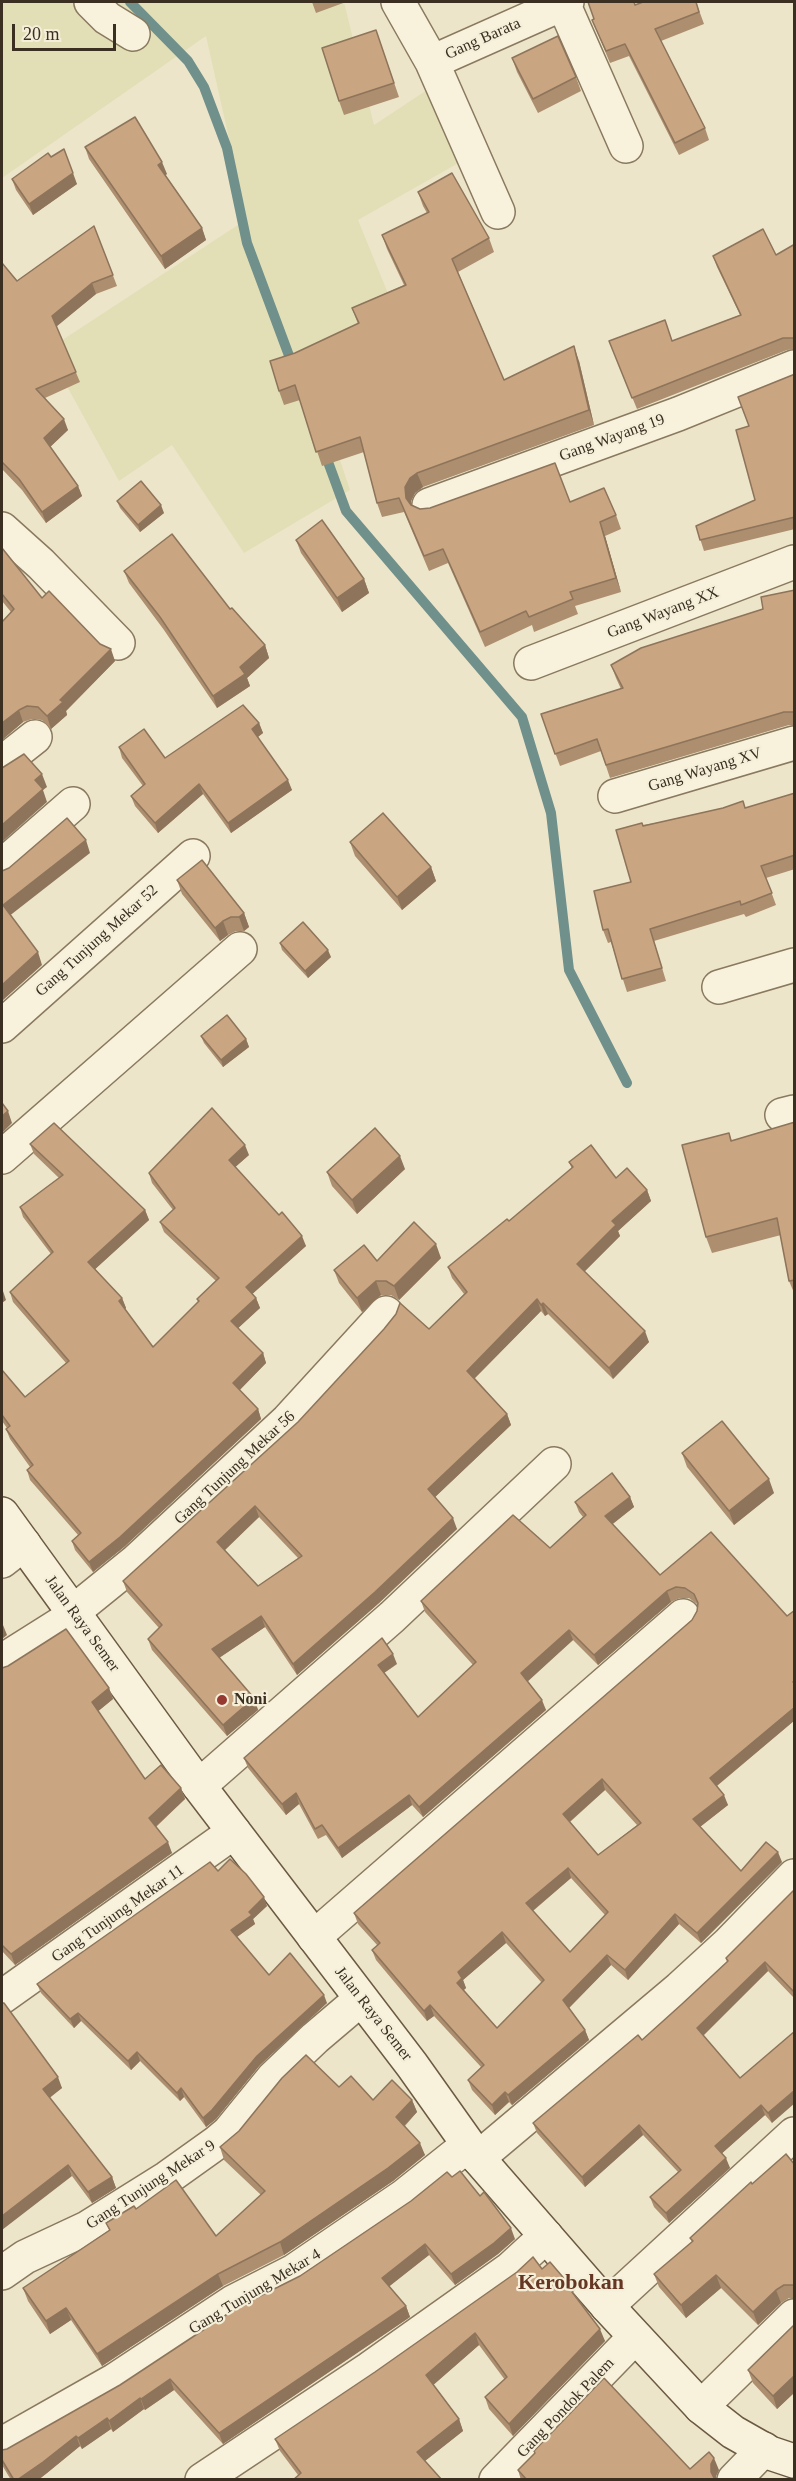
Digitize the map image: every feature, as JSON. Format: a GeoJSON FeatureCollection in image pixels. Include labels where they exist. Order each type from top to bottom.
{"type":"FeatureCollection","features":[{"type":"Feature","properties":{"kind":"street"},"geometry":{"type":"LineString","coordinates":[[90,2],[107,18],[133,34]]}},
{"type":"Feature","properties":{"kind":"street"},"geometry":{"type":"LineString","coordinates":[[398,2],[432,62],[498,212]]}},
{"type":"Feature","properties":{"kind":"street"},"geometry":{"type":"LineString","coordinates":[[565,2],[626,146]]}},
{"type":"Feature","properties":{"kind":"street","name":"Gang Barata"},"geometry":{"type":"LineString","coordinates":[[432,62],[565,2]]}},
{"type":"Feature","properties":{"kind":"street","name":"Gang Wayang 19"},"geometry":{"type":"LineString","coordinates":[[429,505],[678,414],[795,368]]}},
{"type":"Feature","properties":{"kind":"street"},"geometry":{"type":"LineString","coordinates":[[2,529],[41,564],[118,644]]}},
{"type":"Feature","properties":{"kind":"street","name":"Gang Wayang XX"},"geometry":{"type":"LineString","coordinates":[[531,663],[795,562]]}},
{"type":"Feature","properties":{"kind":"street"},"geometry":{"type":"LineString","coordinates":[[2,763],[35,737]]}},
{"type":"Feature","properties":{"kind":"street","name":"Gang Wayang XV"},"geometry":{"type":"LineString","coordinates":[[615,796],[795,743]]}},
{"type":"Feature","properties":{"kind":"street"},"geometry":{"type":"LineString","coordinates":[[2,866],[73,804]]}},
{"type":"Feature","properties":{"kind":"street","name":"Gang Tunjung Mekar 52"},"geometry":{"type":"LineString","coordinates":[[2,1026],[193,856]]}},
{"type":"Feature","properties":{"kind":"street"},"geometry":{"type":"LineString","coordinates":[[2,1157],[240,949]]}},
{"type":"Feature","properties":{"kind":"street"},"geometry":{"type":"LineString","coordinates":[[719,987],[795,965]]}},
{"type":"Feature","properties":{"kind":"street","name":"Gang Tunjung Mekar 56"},"geometry":{"type":"LineString","coordinates":[[2,1660],[74,1614],[136,1561],[288,1420],[386,1313]]}},
{"type":"Feature","properties":{"kind":"street"},"geometry":{"type":"LineString","coordinates":[[199,1786],[392,1617],[554,1464]]}},
{"type":"Feature","properties":{"kind":"street","name":"Jalan Raya Semer"},"geometry":{"type":"LineString","coordinates":[[2,1514],[13,1552],[74,1614],[199,1786],[412,2065],[473,2151],[606,2306],[701,2407],[733,2432],[764,2449],[795,2461]]}},
{"type":"Feature","properties":{"kind":"street"},"geometry":{"type":"LineString","coordinates":[[314,1937],[682,1616]]}},
{"type":"Feature","properties":{"kind":"street","name":"Gang Tunjung Mekar 11"},"geometry":{"type":"LineString","coordinates":[[2,1997],[234,1832]]}},
{"type":"Feature","properties":{"kind":"street","name":"Gang Tunjung Mekar 4"},"geometry":{"type":"LineString","coordinates":[[2,2444],[115,2380],[233,2302],[294,2271],[473,2151],[680,1988],[728,1944],[795,1876]]}},
{"type":"Feature","properties":{"kind":"street","name":"Gang Tunjung Mekar 9"},"geometry":{"type":"LineString","coordinates":[[2,2273],[24,2257],[87,2228],[216,2143],[229,2132],[273,2078],[361,1999]]}},
{"type":"Feature","properties":{"kind":"street"},"geometry":{"type":"LineString","coordinates":[[606,2306],[795,2134]]}},
{"type":"Feature","properties":{"kind":"street"},"geometry":{"type":"LineString","coordinates":[[202,2480],[369,2369],[501,2276],[525,2258],[546,2236]]}},
{"type":"Feature","properties":{"kind":"street"},"geometry":{"type":"LineString","coordinates":[[701,2407],[795,2316]]}},
{"type":"Feature","properties":{"kind":"street","name":"Gang Pondok Palem"},"geometry":{"type":"LineString","coordinates":[[496,2480],[635,2337]]}},
{"type":"Feature","properties":{"kind":"street"},"geometry":{"type":"LineString","coordinates":[[734,2480],[764,2449]]}},
{"type":"Feature","properties":{"kind":"shaded area"},"geometry":{"type":"Polygon","coordinates":[[[2,2],[344,2],[374,125],[445,78],[485,148],[358,220],[394,308],[303,349],[350,490],[244,553],[172,445],[119,481],[47,350],[247,219],[206,36],[2,178],[2,2]]]}},
{"type":"Feature","properties":{"kind":"building"},"geometry":{"type":"Polygon","coordinates":[[[588,2],[634,2],[635,5],[643,2],[696,2],[699,12],[655,29],[705,128],[675,143],[625,44],[606,51],[592,20],[594,19],[588,2]]]}},
{"type":"Feature","properties":{"kind":"building"},"geometry":{"type":"Polygon","coordinates":[[[376,30],[394,83],[339,101],[322,48],[376,30]]]}},
{"type":"Feature","properties":{"kind":"building"},"geometry":{"type":"Polygon","coordinates":[[[558,36],[576,77],[533,99],[512,58],[558,36]]]}},
{"type":"Feature","properties":{"kind":"building"},"geometry":{"type":"Polygon","coordinates":[[[135,117],[162,162],[158,165],[202,228],[161,256],[85,147],[135,117]]]}},
{"type":"Feature","properties":{"kind":"building"},"geometry":{"type":"Polygon","coordinates":[[[64,149],[73,173],[29,204],[12,179],[48,153],[51,157],[64,149]]]}},
{"type":"Feature","properties":{"kind":"building"},"geometry":{"type":"Polygon","coordinates":[[[452,173],[489,238],[452,259],[504,380],[574,346],[589,410],[417,473],[410,478],[405,487],[406,498],[411,505],[420,509],[430,508],[555,463],[570,502],[604,488],[616,515],[600,522],[616,578],[570,592],[573,599],[529,617],[526,611],[480,632],[443,549],[424,556],[399,498],[377,503],[360,437],[316,452],[295,385],[279,391],[270,361],[295,353],[359,323],[352,308],[406,285],[382,235],[429,212],[418,192],[452,173]]]}},
{"type":"Feature","properties":{"kind":"building"},"geometry":{"type":"Polygon","coordinates":[[[94,226],[113,275],[92,283],[52,316],[76,372],[36,389],[64,419],[44,438],[78,486],[42,512],[19,479],[2,462],[2,263],[17,281],[94,226]]]}},
{"type":"Feature","properties":{"kind":"building"},"geometry":{"type":"Polygon","coordinates":[[[763,229],[776,255],[795,244],[795,338],[783,338],[632,398],[609,341],[665,320],[672,341],[741,315],[713,256],[763,229]]]}},
{"type":"Feature","properties":{"kind":"building"},"geometry":{"type":"Polygon","coordinates":[[[795,374],[795,517],[700,540],[696,526],[755,500],[736,430],[749,426],[738,397],[795,374]]]}},
{"type":"Feature","properties":{"kind":"building"},"geometry":{"type":"Polygon","coordinates":[[[141,481],[161,505],[138,525],[117,501],[141,481]]]}},
{"type":"Feature","properties":{"kind":"building"},"geometry":{"type":"Polygon","coordinates":[[[322,520],[364,579],[337,598],[296,540],[322,520]]]}},
{"type":"Feature","properties":{"kind":"building"},"geometry":{"type":"Polygon","coordinates":[[[172,534],[230,609],[232,608],[265,645],[240,667],[245,674],[213,696],[160,617],[124,571],[172,534]]]}},
{"type":"Feature","properties":{"kind":"building"},"geometry":{"type":"Polygon","coordinates":[[[2,548],[42,598],[49,591],[100,644],[111,649],[60,700],[63,702],[47,716],[38,707],[27,706],[2,723],[2,622],[14,609],[2,594],[2,548]]]}},
{"type":"Feature","properties":{"kind":"building"},"geometry":{"type":"Polygon","coordinates":[[[795,590],[795,712],[784,712],[606,765],[597,739],[555,754],[541,714],[623,688],[611,665],[641,648],[763,609],[761,597],[795,590]]]}},
{"type":"Feature","properties":{"kind":"building"},"geometry":{"type":"Polygon","coordinates":[[[243,705],[259,723],[252,729],[288,780],[228,823],[199,784],[155,823],[131,796],[145,784],[119,747],[144,729],[165,758],[243,705]]]}},
{"type":"Feature","properties":{"kind":"building"},"geometry":{"type":"Polygon","coordinates":[[[24,754],[42,774],[35,780],[43,789],[2,825],[2,768],[24,754]]]}},
{"type":"Feature","properties":{"kind":"building"},"geometry":{"type":"Polygon","coordinates":[[[795,793],[795,855],[761,866],[772,893],[741,905],[740,901],[650,929],[662,968],[622,979],[608,929],[603,930],[594,891],[631,882],[616,830],[723,808],[743,801],[745,808],[795,793]]]}},
{"type":"Feature","properties":{"kind":"building"},"geometry":{"type":"Polygon","coordinates":[[[383,813],[431,867],[397,897],[350,842],[383,813]]]}},
{"type":"Feature","properties":{"kind":"building"},"geometry":{"type":"Polygon","coordinates":[[[67,818],[86,840],[3,905],[38,952],[2,985],[2,871],[9,868],[67,818]]]}},
{"type":"Feature","properties":{"kind":"building"},"geometry":{"type":"Polygon","coordinates":[[[202,860],[244,913],[239,917],[231,917],[223,921],[215,928],[177,880],[202,860]]]}},
{"type":"Feature","properties":{"kind":"building"},"geometry":{"type":"Polygon","coordinates":[[[303,922],[328,950],[305,971],[280,943],[303,922]]]}},
{"type":"Feature","properties":{"kind":"building"},"geometry":{"type":"Polygon","coordinates":[[[227,1015],[246,1039],[221,1060],[201,1036],[227,1015]]]}},
{"type":"Feature","properties":{"kind":"building"},"geometry":{"type":"Polygon","coordinates":[[[2,1103],[8,1111],[2,1116],[2,1103]]]}},
{"type":"Feature","properties":{"kind":"building"},"geometry":{"type":"Polygon","coordinates":[[[212,1108],[245,1145],[229,1160],[279,1215],[282,1212],[302,1236],[246,1287],[256,1298],[231,1321],[263,1353],[233,1383],[258,1409],[120,1537],[89,1562],[72,1541],[81,1533],[27,1470],[33,1465],[6,1429],[10,1426],[2,1415],[2,1370],[25,1397],[69,1361],[10,1292],[53,1252],[20,1207],[63,1175],[30,1144],[54,1123],[145,1210],[88,1262],[122,1298],[119,1301],[153,1347],[219,1278],[160,1222],[175,1208],[149,1173],[212,1108]]]}},
{"type":"Feature","properties":{"kind":"building"},"geometry":{"type":"Polygon","coordinates":[[[795,1122],[795,1280],[789,1281],[777,1218],[706,1237],[682,1145],[729,1133],[731,1141],[795,1122]]]}},
{"type":"Feature","properties":{"kind":"building"},"geometry":{"type":"Polygon","coordinates":[[[375,1128],[400,1156],[352,1200],[327,1172],[375,1128]]]}},
{"type":"Feature","properties":{"kind":"building"},"geometry":{"type":"Polygon","coordinates":[[[591,1145],[616,1178],[627,1168],[647,1190],[612,1221],[616,1225],[577,1264],[645,1331],[609,1368],[537,1299],[467,1371],[507,1414],[428,1489],[453,1518],[375,1592],[293,1664],[261,1616],[212,1649],[254,1698],[223,1725],[148,1639],[162,1625],[123,1581],[298,1422],[384,1329],[396,1314],[400,1303],[429,1329],[467,1292],[448,1267],[507,1219],[509,1221],[573,1167],[569,1162],[591,1145]],[[255,1506],[217,1542],[258,1586],[302,1556],[255,1506]]]}},
{"type":"Feature","properties":{"kind":"building"},"geometry":{"type":"Polygon","coordinates":[[[414,1222],[436,1244],[394,1286],[386,1281],[376,1281],[357,1298],[334,1270],[364,1245],[377,1261],[414,1222]]]}},
{"type":"Feature","properties":{"kind":"building"},"geometry":{"type":"Polygon","coordinates":[[[722,1421],[769,1479],[729,1511],[682,1453],[722,1421]]]}},
{"type":"Feature","properties":{"kind":"building"},"geometry":{"type":"Polygon","coordinates":[[[612,1473],[630,1497],[605,1516],[660,1575],[711,1532],[787,1616],[795,1610],[795,1681],[793,1682],[795,1684],[795,1707],[710,1778],[724,1795],[693,1819],[741,1871],[766,1842],[778,1852],[697,1933],[675,1914],[625,1970],[607,1955],[563,2000],[585,2030],[508,2095],[505,2092],[492,2105],[468,2080],[484,2065],[430,2005],[424,2011],[372,1950],[380,1943],[354,1913],[692,1620],[698,1603],[694,1594],[685,1588],[676,1587],[667,1591],[594,1655],[569,1630],[521,1673],[542,1700],[419,1807],[409,1795],[338,1848],[322,1825],[315,1829],[296,1793],[282,1804],[244,1758],[382,1638],[393,1654],[378,1665],[418,1717],[476,1662],[421,1601],[513,1515],[550,1548],[586,1515],[575,1502],[612,1473]],[[602,1779],[563,1814],[598,1855],[641,1823],[602,1779]],[[568,1868],[526,1903],[570,1952],[608,1912],[568,1868]],[[502,1932],[458,1972],[462,1978],[457,1983],[497,2028],[544,1980],[502,1932]]]}},
{"type":"Feature","properties":{"kind":"building"},"geometry":{"type":"Polygon","coordinates":[[[66,1629],[109,1688],[92,1702],[145,1779],[161,1765],[181,1788],[149,1818],[168,1842],[11,1954],[2,1945],[2,1668],[66,1629]]]}},
{"type":"Feature","properties":{"kind":"building"},"geometry":{"type":"Polygon","coordinates":[[[230,1859],[246,1874],[264,1897],[249,1912],[252,1915],[231,1930],[269,1975],[290,1953],[324,1995],[257,2056],[203,2118],[181,2088],[177,2093],[137,2052],[128,2061],[78,2013],[70,2019],[37,1984],[210,1862],[218,1871],[230,1859]]]}},
{"type":"Feature","properties":{"kind":"building"},"geometry":{"type":"Polygon","coordinates":[[[795,1889],[795,1993],[765,1962],[697,2028],[740,2078],[795,2031],[795,2090],[768,2113],[761,2105],[715,2146],[726,2158],[666,2213],[650,2197],[681,2170],[639,2125],[582,2177],[533,2123],[638,2035],[642,2040],[728,1961],[726,1958],[795,1889]]]}},
{"type":"Feature","properties":{"kind":"building"},"geometry":{"type":"Polygon","coordinates":[[[2,2003],[58,2077],[43,2089],[112,2177],[88,2192],[68,2165],[2,2216],[2,2003]]]}},
{"type":"Feature","properties":{"kind":"building"},"geometry":{"type":"Polygon","coordinates":[[[306,2055],[339,2087],[351,2076],[373,2100],[392,2080],[412,2100],[396,2117],[420,2143],[388,2168],[280,2242],[218,2274],[97,2354],[66,2308],[46,2321],[23,2288],[110,2230],[106,2223],[134,2206],[136,2209],[176,2180],[216,2236],[265,2191],[220,2147],[239,2131],[282,2078],[306,2055]]]}},
{"type":"Feature","properties":{"kind":"building"},"geometry":{"type":"Polygon","coordinates":[[[786,2154],[795,2165],[795,2285],[784,2285],[776,2290],[753,2312],[716,2275],[681,2305],[654,2274],[693,2241],[690,2238],[751,2182],[752,2184],[786,2154]]]}},
{"type":"Feature","properties":{"kind":"building"},"geometry":{"type":"Polygon","coordinates":[[[460,2171],[480,2196],[484,2192],[511,2228],[451,2274],[425,2244],[382,2278],[406,2306],[219,2433],[170,2379],[109,2421],[107,2418],[78,2438],[76,2436],[43,2462],[14,2480],[2,2460],[2,2450],[120,2385],[238,2307],[300,2276],[411,2201],[447,2172],[452,2177],[460,2171]]]}},
{"type":"Feature","properties":{"kind":"building"},"geometry":{"type":"Polygon","coordinates":[[[533,2257],[542,2269],[550,2262],[574,2290],[572,2292],[600,2329],[509,2424],[485,2397],[507,2377],[475,2333],[426,2375],[459,2419],[417,2452],[442,2480],[293,2480],[301,2473],[275,2439],[517,2272],[533,2257]]]}},
{"type":"Feature","properties":{"kind":"building"},"geometry":{"type":"Polygon","coordinates":[[[795,2324],[795,2375],[773,2396],[748,2370],[795,2324]]]}},
{"type":"Feature","properties":{"kind":"building"},"geometry":{"type":"Polygon","coordinates":[[[604,2378],[690,2469],[709,2452],[714,2458],[711,2472],[715,2480],[527,2480],[518,2470],[604,2378]]]}},
{"type":"Feature","properties":{"kind":"waterway"},"geometry":{"type":"LineString","coordinates":[[130,2],[188,61],[204,87],[227,148],[247,243],[294,369]]}},
{"type":"Feature","properties":{"kind":"waterway"},"geometry":{"type":"LineString","coordinates":[[324,451],[346,511],[522,717],[551,813],[569,970],[627,1083]]}},
{"type":"Feature","properties":{"kind":"place","name":"Noni"},"geometry":{"type":"Point","coordinates":[222,1700]}},
{"type":"Feature","properties":{"kind":"district","name":"Kerobokan"},"geometry":{"type":"Point","coordinates":[571,2283]}}]}
